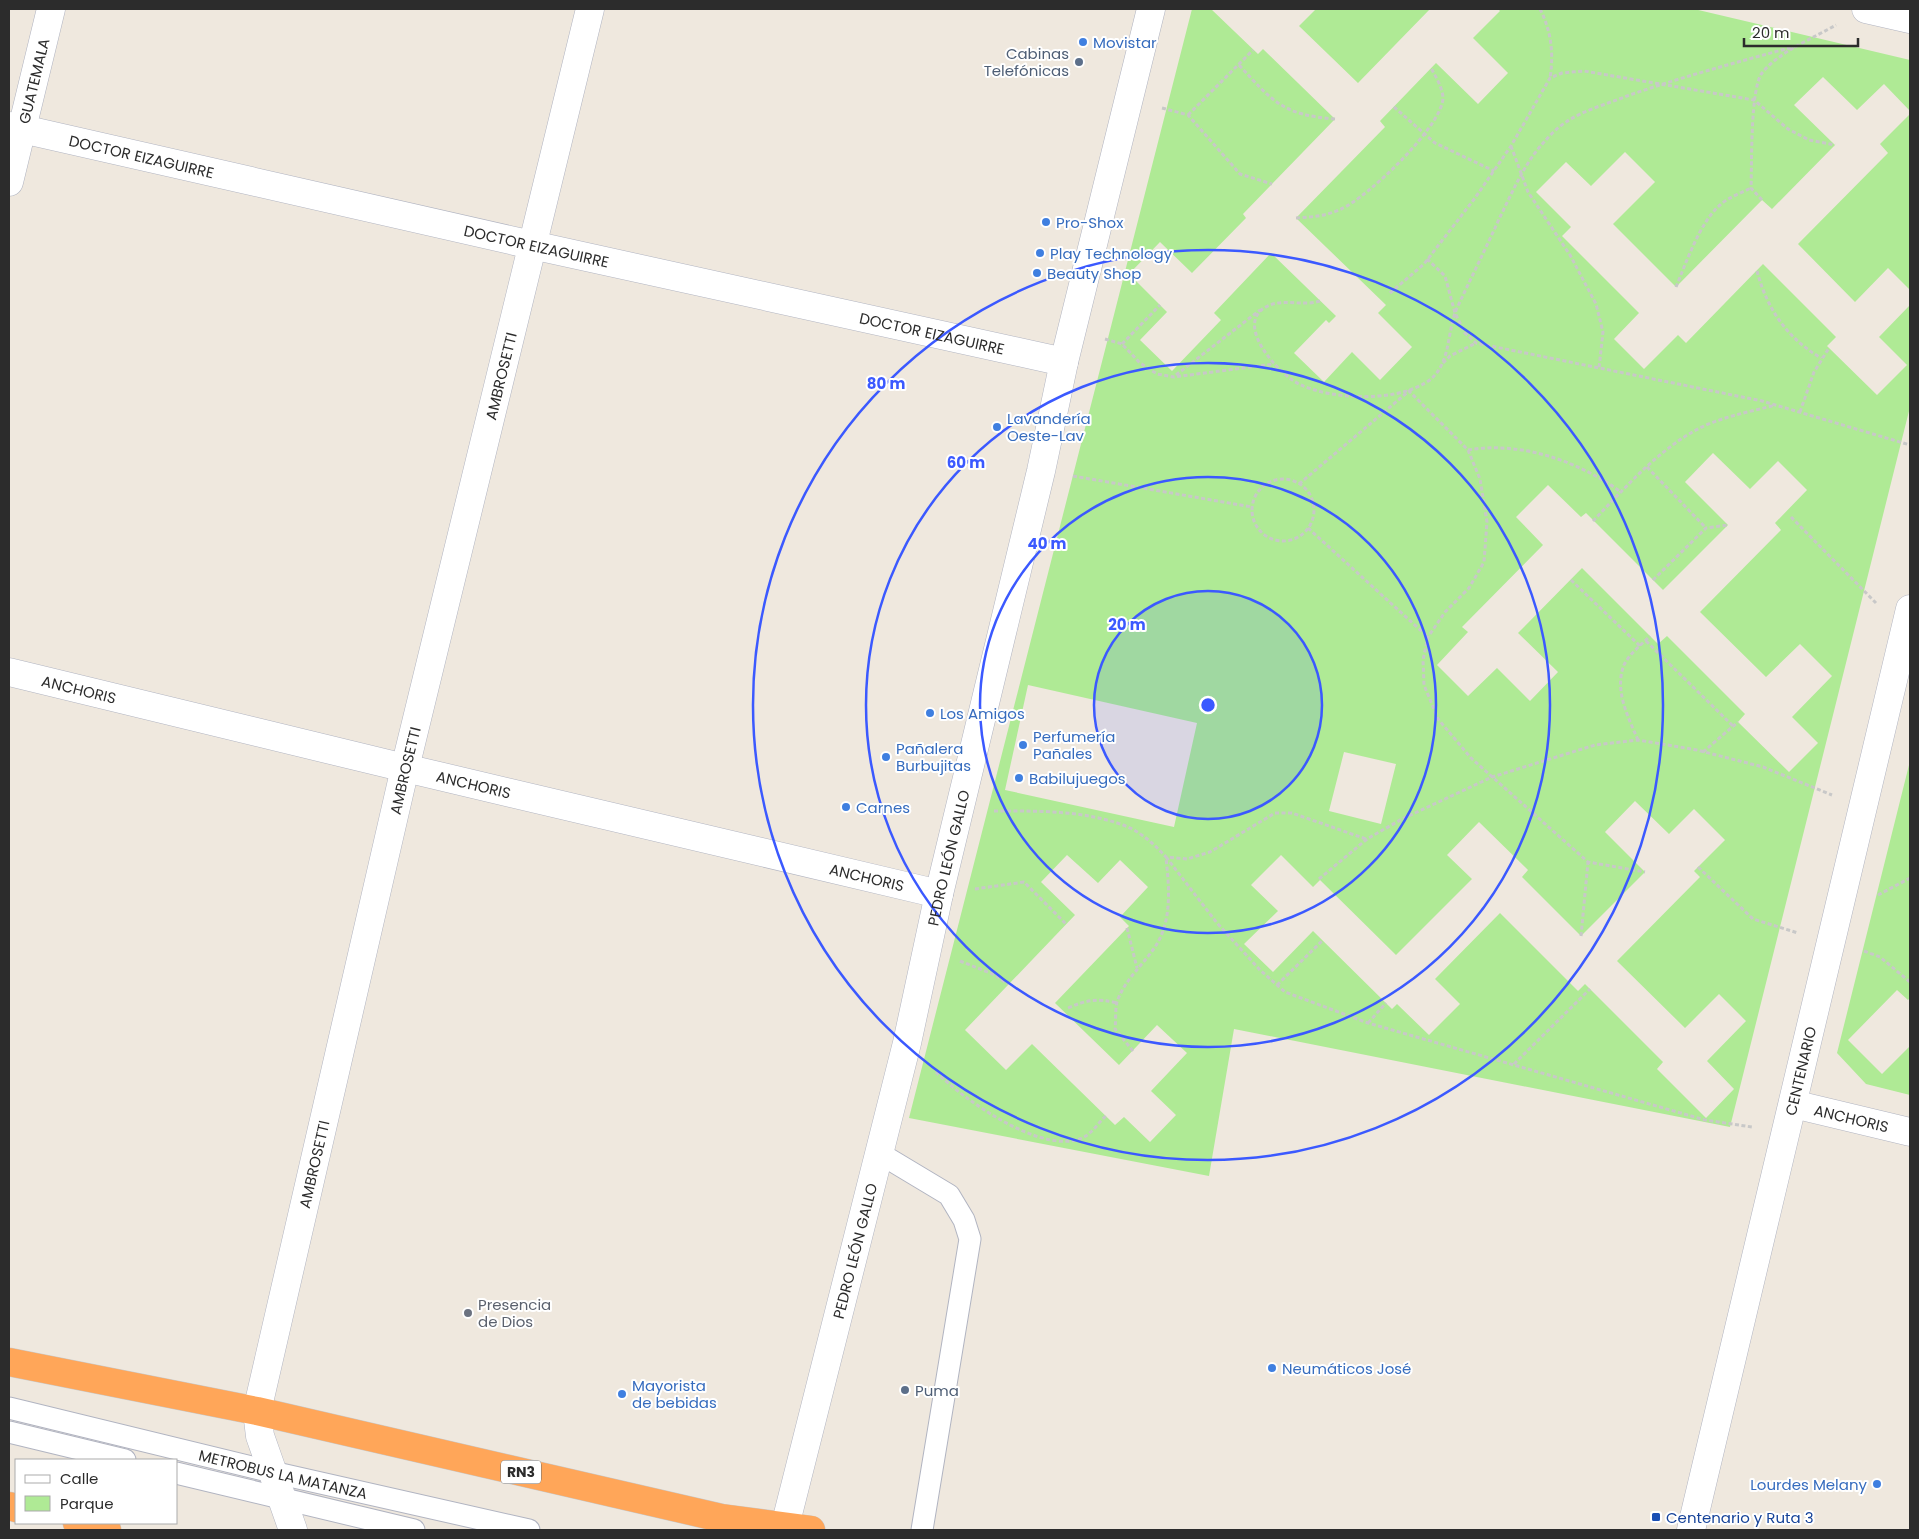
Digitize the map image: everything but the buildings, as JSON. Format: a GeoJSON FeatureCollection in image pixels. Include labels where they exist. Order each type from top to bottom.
{"type":"FeatureCollection","features":[{"type":"Feature","properties":{"kind":"highway","name":"RN3"},"geometry":{"type":"LineString","coordinates":[[9,1362],[257,1411],[721,1518],[793,1529]]}},
{"type":"Feature","properties":{"kind":"highway"},"geometry":{"type":"LineString","coordinates":[[81,1524],[107,1530]]}},
{"type":"Feature","properties":{"kind":"street","name":"GUATEMALA"},"geometry":{"type":"LineString","coordinates":[[9,182],[16,127],[51,9]]}},
{"type":"Feature","properties":{"kind":"street","name":"AMBROSETTI"},"geometry":{"type":"LineString","coordinates":[[293,1530],[260,1436],[257,1411],[405,768],[590,9]]}},
{"type":"Feature","properties":{"kind":"street","name":"PEDRO LEÓN GALLO"},"geometry":{"type":"LineString","coordinates":[[793,1529],[879,1153],[907,1043],[939,894],[1041,471],[1064,362],[1151,9]]}},
{"type":"Feature","properties":{"kind":"street"},"geometry":{"type":"LineString","coordinates":[[1866,9],[1910,19]]}},
{"type":"Feature","properties":{"kind":"street","name":"DOCTOR EIZAGUIRRE"},"geometry":{"type":"LineString","coordinates":[[16,127],[532,245],[1064,362]]}},
{"type":"Feature","properties":{"kind":"street","name":"CENTENARIO"},"geometry":{"type":"LineString","coordinates":[[1691,1530],[1908,620]]}},
{"type":"Feature","properties":{"kind":"street","name":"ANCHORIS"},"geometry":{"type":"LineString","coordinates":[[9,672],[939,894]]}},
{"type":"Feature","properties":{"kind":"street","name":"ANCHORIS"},"geometry":{"type":"LineString","coordinates":[[1793,1104],[1910,1132]]}},
{"type":"Feature","properties":{"kind":"lane"},"geometry":{"type":"LineString","coordinates":[[879,1153],[949,1195],[964,1220],[970,1239],[922,1530]]}},
{"type":"Feature","properties":{"kind":"lane","name":"METROBUS LA MATANZA"},"geometry":{"type":"LineString","coordinates":[[9,1408],[272,1472],[529,1530]]}},
{"type":"Feature","properties":{"kind":"lane"},"geometry":{"type":"LineString","coordinates":[[9,1432],[121,1459]]}},
{"type":"Feature","properties":{"kind":"lane","name":"METROBUS LA MATANZA"},"geometry":{"type":"LineString","coordinates":[[178,1474],[414,1530]]}},
{"type":"Feature","properties":{"kind":"path"},"geometry":{"type":"LineString","coordinates":[[1390,293],[1427,259],[1494,171],[1511,146],[1550,78],[1553,58],[1548,32],[1540,9]]}},
{"type":"Feature","properties":{"kind":"path"},"geometry":{"type":"LineString","coordinates":[[1762,200],[1751,188],[1754,100],[1760,74],[1771,64],[1800,45],[1841,22]]}},
{"type":"Feature","properties":{"kind":"path"},"geometry":{"type":"LineString","coordinates":[[1442,364],[1450,341],[1454,313],[1521,173],[1544,142],[1565,122],[1588,110],[1661,84],[1800,45]]}},
{"type":"Feature","properties":{"kind":"path"},"geometry":{"type":"LineString","coordinates":[[1188,115],[1253,50]]}},
{"type":"Feature","properties":{"kind":"path"},"geometry":{"type":"LineString","coordinates":[[1239,64],[1268,97],[1287,110],[1311,117],[1335,119]]}},
{"type":"Feature","properties":{"kind":"path"},"geometry":{"type":"LineString","coordinates":[[1296,218],[1321,216],[1342,209],[1361,197],[1388,174],[1424,134],[1438,112],[1443,98],[1431,68]]}},
{"type":"Feature","properties":{"kind":"path"},"geometry":{"type":"LineString","coordinates":[[1550,78],[1562,73],[1584,71],[1754,100],[1788,129],[1809,140],[1834,145]]}},
{"type":"Feature","properties":{"kind":"path"},"geometry":{"type":"LineString","coordinates":[[1129,100],[1188,115],[1240,174],[1272,184]]}},
{"type":"Feature","properties":{"kind":"path"},"geometry":{"type":"LineString","coordinates":[[1394,107],[1435,143],[1494,171]]}},
{"type":"Feature","properties":{"kind":"path"},"geometry":{"type":"LineString","coordinates":[[1511,146],[1528,192],[1570,256],[1596,304],[1603,332],[1599,368]]}},
{"type":"Feature","properties":{"kind":"path"},"geometry":{"type":"LineString","coordinates":[[1676,287],[1687,260],[1708,220],[1720,205],[1751,188]]}},
{"type":"Feature","properties":{"kind":"path"},"geometry":{"type":"LineString","coordinates":[[1427,259],[1445,276],[1454,313],[1465,333],[1476,343],[1776,405],[1910,445]]}},
{"type":"Feature","properties":{"kind":"path"},"geometry":{"type":"LineString","coordinates":[[1757,271],[1766,300],[1776,317],[1789,334],[1805,348],[1821,358]]}},
{"type":"Feature","properties":{"kind":"path"},"geometry":{"type":"LineString","coordinates":[[1174,377],[1261,310],[1275,302],[1310,304],[1320,301]]}},
{"type":"Feature","properties":{"kind":"path"},"geometry":{"type":"LineString","coordinates":[[1122,344],[1160,305]]}},
{"type":"Feature","properties":{"kind":"path"},"geometry":{"type":"LineString","coordinates":[[1261,310],[1255,324],[1258,342],[1274,364],[1299,384],[1340,396],[1377,395],[1409,391]]}},
{"type":"Feature","properties":{"kind":"path"},"geometry":{"type":"LineString","coordinates":[[1072,330],[1122,344],[1140,364],[1157,374],[1174,377],[1274,364]]}},
{"type":"Feature","properties":{"kind":"path"},"geometry":{"type":"LineString","coordinates":[[1299,484],[1409,391],[1428,382],[1450,356],[1476,343]]}},
{"type":"Feature","properties":{"kind":"path"},"geometry":{"type":"LineString","coordinates":[[1800,412],[1805,392],[1821,358],[1830,348]]}},
{"type":"Feature","properties":{"kind":"path"},"geometry":{"type":"LineString","coordinates":[[1409,391],[1468,450],[1480,479],[1487,522],[1484,562],[1469,588],[1445,612],[1428,637],[1423,660],[1424,684],[1438,719],[1471,758],[1588,862],[1644,872]]}},
{"type":"Feature","properties":{"kind":"path"},"geometry":{"type":"LineString","coordinates":[[1593,521],[1658,456],[1696,430],[1726,418],[1776,405]]}},
{"type":"Feature","properties":{"kind":"path"},"geometry":{"type":"LineString","coordinates":[[1468,450],[1499,448],[1552,457],[1599,476],[1622,492]]}},
{"type":"Feature","properties":{"kind":"path"},"geometry":{"type":"LineString","coordinates":[[1647,467],[1706,528]]}},
{"type":"Feature","properties":{"kind":"path"},"geometry":{"type":"LineString","coordinates":[[1041,471],[1252,507]]}},
{"type":"Feature","properties":{"kind":"path"},"geometry":{"type":"LineString","coordinates":[[1289,480],[1299,484],[1312,500],[1312,519],[1308,528],[1292,540],[1272,540],[1256,527],[1252,507],[1254,497],[1268,483],[1289,480]]}},
{"type":"Feature","properties":{"kind":"path"},"geometry":{"type":"LineString","coordinates":[[1791,517],[1908,620]]}},
{"type":"Feature","properties":{"kind":"path"},"geometry":{"type":"LineString","coordinates":[[1653,580],[1706,528],[1728,525]]}},
{"type":"Feature","properties":{"kind":"path"},"geometry":{"type":"LineString","coordinates":[[1308,528],[1428,637]]}},
{"type":"Feature","properties":{"kind":"path"},"geometry":{"type":"LineString","coordinates":[[1571,580],[1640,646]]}},
{"type":"Feature","properties":{"kind":"path"},"geometry":{"type":"LineString","coordinates":[[1638,740],[1625,710],[1620,688],[1624,664],[1650,636]]}},
{"type":"Feature","properties":{"kind":"path"},"geometry":{"type":"LineString","coordinates":[[1646,641],[1733,726]]}},
{"type":"Feature","properties":{"kind":"path"},"geometry":{"type":"LineString","coordinates":[[1704,752],[1738,722]]}},
{"type":"Feature","properties":{"kind":"path"},"geometry":{"type":"LineString","coordinates":[[1319,879],[1366,839],[1402,819],[1492,777],[1594,745],[1638,740],[1704,752],[1763,767],[1863,807]]}},
{"type":"Feature","properties":{"kind":"path"},"geometry":{"type":"LineString","coordinates":[[959,811],[1046,811],[1094,817],[1125,825],[1150,840],[1166,857],[1217,923],[1260,970],[1285,992],[1368,1023],[1704,1120],[1786,1132]]}},
{"type":"Feature","properties":{"kind":"path"},"geometry":{"type":"LineString","coordinates":[[1166,857],[1187,859],[1210,852],[1275,813],[1292,813],[1366,839]]}},
{"type":"Feature","properties":{"kind":"path"},"geometry":{"type":"LineString","coordinates":[[1133,1051],[1115,1030],[1117,1003],[1130,977],[1158,942],[1165,923],[1169,885],[1166,857]]}},
{"type":"Feature","properties":{"kind":"path"},"geometry":{"type":"LineString","coordinates":[[1581,936],[1588,862]]}},
{"type":"Feature","properties":{"kind":"path"},"geometry":{"type":"LineString","coordinates":[[939,894],[1024,882],[1066,924]]}},
{"type":"Feature","properties":{"kind":"path"},"geometry":{"type":"LineString","coordinates":[[1127,928],[1137,968]]}},
{"type":"Feature","properties":{"kind":"path"},"geometry":{"type":"LineString","coordinates":[[1277,985],[1323,940]]}},
{"type":"Feature","properties":{"kind":"path"},"geometry":{"type":"LineString","coordinates":[[926,954],[956,959],[979,967],[1008,984]]}},
{"type":"Feature","properties":{"kind":"path"},"geometry":{"type":"LineString","coordinates":[[1513,1065],[1590,990]]}},
{"type":"Feature","properties":{"kind":"path"},"geometry":{"type":"LineString","coordinates":[[1068,1008],[1086,1000],[1099,999],[1117,1003]]}},
{"type":"Feature","properties":{"kind":"path"},"geometry":{"type":"LineString","coordinates":[[1368,1023],[1386,1003]]}},
{"type":"Feature","properties":{"kind":"path"},"geometry":{"type":"LineString","coordinates":[[907,1043],[950,1086],[971,1102],[997,1120],[1037,1136],[1061,1140],[1083,1137],[1106,1116]]}},
{"type":"Feature","properties":{"kind":"green space"},"geometry":{"type":"Polygon","coordinates":[[[1192,9],[1211,9],[1258,54],[1263,49],[1335,119],[1243,214],[1246,218],[1192,273],[1160,242],[1129,274],[1167,312],[1140,340],[1172,371],[1221,320],[1214,313],[1271,253],[1336,316],[1329,323],[1326,320],[1294,353],[1324,382],[1352,352],[1380,380],[1412,347],[1378,313],[1386,305],[1296,218],[1385,127],[1380,121],[1436,63],[1478,104],[1508,73],[1473,38],[1500,11],[1498,9],[1694,9],[1910,60],[1910,111],[1884,84],[1857,110],[1823,77],[1794,105],[1835,145],[1772,209],[1762,200],[1676,287],[1613,224],[1655,182],[1625,152],[1591,186],[1566,162],[1536,192],[1571,227],[1562,236],[1639,313],[1614,339],[1644,369],[1678,335],[1686,343],[1763,264],[1836,337],[1827,346],[1877,395],[1907,365],[1879,337],[1910,305],[1910,407],[1730,1127],[1234,1029],[1209,1176],[909,1118],[1192,9]],[[1713,453],[1685,482],[1728,525],[1663,590],[1586,513],[1581,517],[1548,485],[1516,517],[1543,545],[1462,627],[1468,632],[1437,665],[1468,696],[1497,668],[1530,701],[1558,672],[1518,633],[1582,568],[1658,644],[1667,636],[1745,714],[1738,722],[1789,772],[1818,743],[1792,717],[1832,676],[1800,644],[1766,677],[1700,612],[1781,530],[1775,523],[1807,490],[1778,461],[1750,489],[1713,453]],[[1028,685],[1005,790],[1174,827],[1197,723],[1028,685]],[[1344,752],[1329,811],[1381,824],[1396,764],[1344,752]],[[1635,801],[1605,832],[1645,872],[1581,936],[1522,877],[1528,870],[1479,822],[1447,855],[1472,879],[1396,955],[1320,880],[1313,887],[1281,855],[1251,885],[1278,911],[1244,944],[1273,972],[1313,931],[1392,1009],[1397,1004],[1429,1035],[1460,1004],[1435,979],[1500,913],[1578,991],[1585,984],[1663,1062],[1657,1069],[1706,1118],[1734,1089],[1707,1061],[1746,1021],[1719,994],[1685,1028],[1617,961],[1700,877],[1694,871],[1725,840],[1694,809],[1669,834],[1635,801]],[[1067,855],[1041,882],[1075,915],[965,1030],[1006,1070],[1032,1044],[1115,1125],[1124,1117],[1150,1142],[1176,1115],[1151,1091],[1187,1053],[1157,1025],[1119,1065],[1055,1003],[1129,926],[1120,917],[1148,887],[1120,860],[1098,883],[1067,855]]]}},
{"type":"Feature","properties":{"kind":"green space"},"geometry":{"type":"Polygon","coordinates":[[[1316,9],[1430,9],[1358,83],[1299,26],[1316,9]]]}},
{"type":"Feature","properties":{"kind":"green space"},"geometry":{"type":"Polygon","coordinates":[[[1910,114],[1910,290],[1888,268],[1855,302],[1798,244],[1888,153],[1880,144],[1910,114]]]}},
{"type":"Feature","properties":{"kind":"green space"},"geometry":{"type":"Polygon","coordinates":[[[1910,761],[1910,998],[1908,1000],[1897,990],[1848,1040],[1882,1074],[1910,1046],[1910,1095],[1866,1084],[1837,1053],[1910,761]]]}},
{"type":"Feature","properties":{"kind":"place","name":"Movistar"},"geometry":{"type":"Point","coordinates":[1083,42]}},
{"type":"Feature","properties":{"kind":"place","name":"Cabinas Telefónicas"},"geometry":{"type":"Point","coordinates":[1079,62]}},
{"type":"Feature","properties":{"kind":"place","name":"Pro-Shox"},"geometry":{"type":"Point","coordinates":[1046,222]}},
{"type":"Feature","properties":{"kind":"place","name":"Play Technology"},"geometry":{"type":"Point","coordinates":[1040,253]}},
{"type":"Feature","properties":{"kind":"place","name":"Beauty Shop"},"geometry":{"type":"Point","coordinates":[1037,273]}},
{"type":"Feature","properties":{"kind":"place","name":"Lavandería Oeste-Lav"},"geometry":{"type":"Point","coordinates":[997,427]}},
{"type":"Feature","properties":{"kind":"place","name":"Los Amigos"},"geometry":{"type":"Point","coordinates":[930,713]}},
{"type":"Feature","properties":{"kind":"place","name":"Perfumería Pañales"},"geometry":{"type":"Point","coordinates":[1023,745]}},
{"type":"Feature","properties":{"kind":"place","name":"Pañalera Burbujitas"},"geometry":{"type":"Point","coordinates":[886,757]}},
{"type":"Feature","properties":{"kind":"place","name":"Babilujuegos"},"geometry":{"type":"Point","coordinates":[1019,778]}},
{"type":"Feature","properties":{"kind":"place","name":"Carnes"},"geometry":{"type":"Point","coordinates":[846,807]}},
{"type":"Feature","properties":{"kind":"place","name":"Presencia de Dios"},"geometry":{"type":"Point","coordinates":[468,1313]}},
{"type":"Feature","properties":{"kind":"place","name":"Neumáticos José"},"geometry":{"type":"Point","coordinates":[1272,1368]}},
{"type":"Feature","properties":{"kind":"place","name":"Puma"},"geometry":{"type":"Point","coordinates":[905,1390]}},
{"type":"Feature","properties":{"kind":"place","name":"Mayorista de bebidas"},"geometry":{"type":"Point","coordinates":[622,1394]}},
{"type":"Feature","properties":{"kind":"place","name":"Lourdes Melany"},"geometry":{"type":"Point","coordinates":[1877,1484]}},
{"type":"Feature","properties":{"kind":"place","name":"Centenario y Ruta 3"},"geometry":{"type":"Point","coordinates":[1656,1517]}}]}
